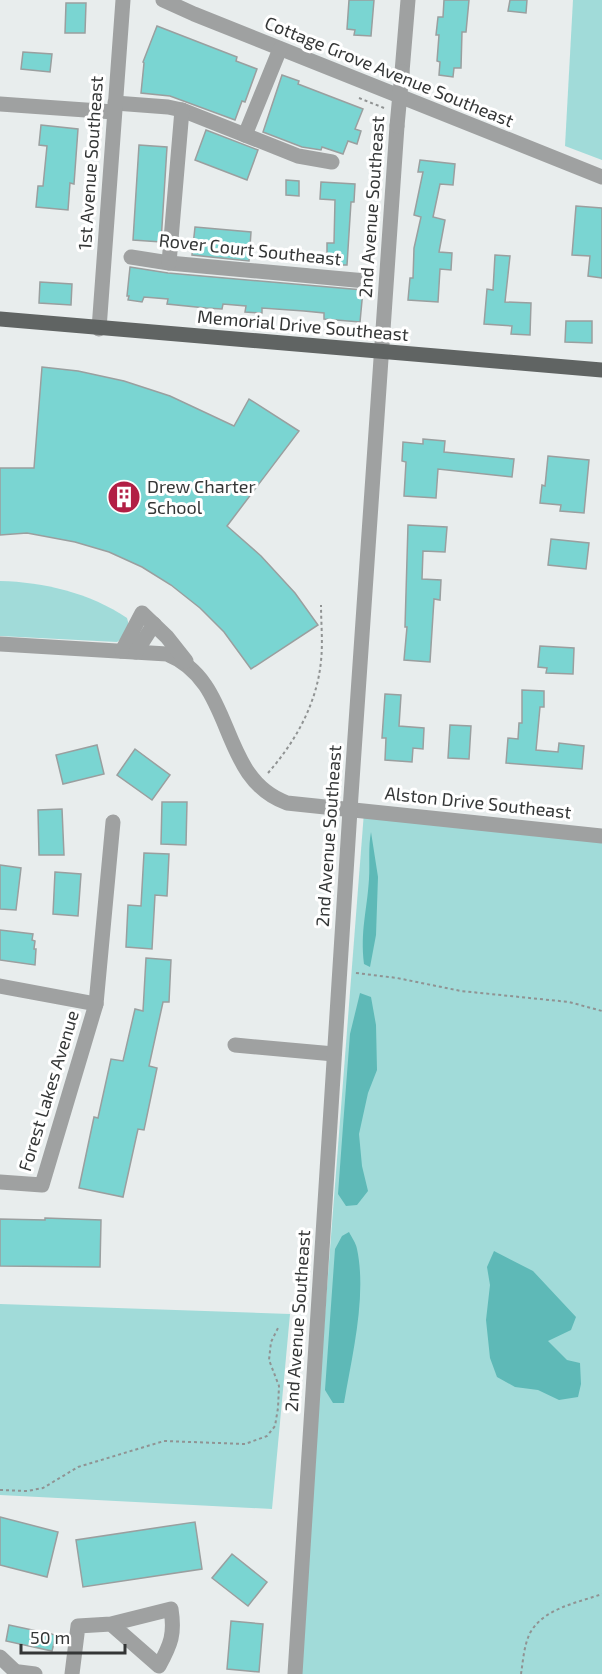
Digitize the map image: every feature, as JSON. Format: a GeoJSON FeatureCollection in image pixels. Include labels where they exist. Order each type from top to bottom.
{"type":"FeatureCollection","features":[{"type":"Feature","properties":{"kind":"main road","name":"Memorial Drive Southeast"},"geometry":{"type":"LineString","coordinates":[[0,320],[602,370]]}},
{"type":"Feature","properties":{"kind":"street","name":"1st Avenue Southeast"},"geometry":{"type":"LineString","coordinates":[[99,329],[123,0]]}},
{"type":"Feature","properties":{"kind":"street","name":"Cottage Grove Avenue Southeast"},"geometry":{"type":"LineString","coordinates":[[163,0],[280,49],[601,174]]}},
{"type":"Feature","properties":{"kind":"street","name":"2nd Avenue Southeast"},"geometry":{"type":"LineString","coordinates":[[295,1674],[350,810],[408,0]]}},
{"type":"Feature","properties":{"kind":"street"},"geometry":{"type":"LineString","coordinates":[[245,135],[280,49]]}},
{"type":"Feature","properties":{"kind":"street"},"geometry":{"type":"LineString","coordinates":[[0,104],[168,106],[298,156],[332,162]]}},
{"type":"Feature","properties":{"kind":"street"},"geometry":{"type":"LineString","coordinates":[[169,263],[182,110]]}},
{"type":"Feature","properties":{"kind":"street","name":"Rover Court Southeast"},"geometry":{"type":"LineString","coordinates":[[131,257],[169,263],[366,281]]}},
{"type":"Feature","properties":{"kind":"street"},"geometry":{"type":"LineString","coordinates":[[129,651],[142,613],[207,685],[234,747],[256,784]]}},
{"type":"Feature","properties":{"kind":"street"},"geometry":{"type":"LineString","coordinates":[[129,651],[154,624]]}},
{"type":"Feature","properties":{"kind":"street"},"geometry":{"type":"LineString","coordinates":[[0,644],[168,654],[190,665]]}},
{"type":"Feature","properties":{"kind":"street","name":"Alston Drive Southeast"},"geometry":{"type":"LineString","coordinates":[[256,784],[274,799],[287,803],[602,832]]}},
{"type":"Feature","properties":{"kind":"street","name":"Forest Lakes Avenue"},"geometry":{"type":"LineString","coordinates":[[0,1182],[42,1185],[96,1004],[112,822]]}},
{"type":"Feature","properties":{"kind":"street","name":"Forest Lakes Avenue"},"geometry":{"type":"LineString","coordinates":[[0,986],[96,1004]]}},
{"type":"Feature","properties":{"kind":"street"},"geometry":{"type":"LineString","coordinates":[[235,1045],[334,1054]]}},
{"type":"Feature","properties":{"kind":"street"},"geometry":{"type":"LineString","coordinates":[[72,1674],[78,1626],[111,1624]]}},
{"type":"Feature","properties":{"kind":"street"},"geometry":{"type":"LineString","coordinates":[[0,1656],[19,1673],[35,1674]]}},
{"type":"Feature","properties":{"kind":"path"},"geometry":{"type":"LineString","coordinates":[[359,98],[384,108]]}},
{"type":"Feature","properties":{"kind":"path"},"geometry":{"type":"LineString","coordinates":[[256,784],[289,748],[307,713],[320,667],[321,605]]}},
{"type":"Feature","properties":{"kind":"path"},"geometry":{"type":"LineString","coordinates":[[356,973],[460,990],[569,1002],[602,1011]]}},
{"type":"Feature","properties":{"kind":"path"},"geometry":{"type":"LineString","coordinates":[[0,1490],[27,1491],[44,1488],[78,1467],[164,1441],[245,1444],[267,1436],[275,1426],[278,1408],[279,1386],[269,1360],[271,1342],[279,1326]]}},
{"type":"Feature","properties":{"kind":"path"},"geometry":{"type":"LineString","coordinates":[[521,1674],[530,1634],[540,1619],[554,1611],[602,1594]]}},
{"type":"Feature","properties":{"kind":"shaded area"},"geometry":{"type":"Polygon","coordinates":[[[573,0],[602,0],[602,160],[565,146],[573,0]]]}},
{"type":"Feature","properties":{"kind":"shaded area"},"geometry":{"type":"Polygon","coordinates":[[[0,581],[66,590],[113,609],[127,618],[128,628],[117,642],[0,636],[0,581]]]}},
{"type":"Feature","properties":{"kind":"shaded area"},"geometry":{"type":"Polygon","coordinates":[[[364,812],[602,839],[602,1674],[297,1674],[364,812]]]}},
{"type":"Feature","properties":{"kind":"shaded area"},"geometry":{"type":"Polygon","coordinates":[[[371,832],[378,877],[376,935],[370,967],[364,964],[363,941],[371,832]]]}},
{"type":"Feature","properties":{"kind":"shaded area"},"geometry":{"type":"Polygon","coordinates":[[[360,993],[371,997],[376,1025],[377,1070],[368,1093],[359,1134],[362,1166],[368,1191],[357,1205],[346,1206],[338,1194],[350,1034],[360,993]]]}},
{"type":"Feature","properties":{"kind":"shaded area"},"geometry":{"type":"Polygon","coordinates":[[[349,1232],[356,1247],[360,1267],[359,1306],[344,1403],[333,1403],[325,1390],[335,1249],[342,1236],[349,1232]]]}},
{"type":"Feature","properties":{"kind":"shaded area"},"geometry":{"type":"Polygon","coordinates":[[[494,1251],[533,1271],[576,1317],[571,1330],[548,1341],[567,1360],[580,1363],[581,1384],[578,1397],[559,1400],[538,1390],[515,1387],[497,1377],[490,1358],[486,1320],[490,1285],[487,1267],[494,1251]]]}},
{"type":"Feature","properties":{"kind":"shaded area"},"geometry":{"type":"Polygon","coordinates":[[[0,1304],[290,1314],[272,1509],[0,1495],[0,1304]]]}},
{"type":"Feature","properties":{"kind":"building"},"geometry":{"type":"Polygon","coordinates":[[[349,0],[374,0],[371,36],[354,35],[355,30],[347,29],[349,0]]]}},
{"type":"Feature","properties":{"kind":"building"},"geometry":{"type":"Polygon","coordinates":[[[444,0],[469,0],[466,32],[462,32],[461,68],[454,68],[453,77],[439,75],[440,62],[437,61],[438,17],[443,17],[444,0]]]}},
{"type":"Feature","properties":{"kind":"building"},"geometry":{"type":"Polygon","coordinates":[[[510,0],[527,0],[526,13],[508,11],[510,0]]]}},
{"type":"Feature","properties":{"kind":"building"},"geometry":{"type":"Polygon","coordinates":[[[66,3],[86,3],[85,33],[65,33],[66,3]]]}},
{"type":"Feature","properties":{"kind":"building"},"geometry":{"type":"Polygon","coordinates":[[[157,26],[237,57],[236,61],[257,69],[245,102],[242,101],[235,120],[170,96],[141,93],[143,62],[157,26]]]}},
{"type":"Feature","properties":{"kind":"building"},"geometry":{"type":"Polygon","coordinates":[[[23,52],[52,54],[50,72],[21,69],[23,52]]]}},
{"type":"Feature","properties":{"kind":"building"},"geometry":{"type":"Polygon","coordinates":[[[282,75],[299,81],[298,84],[363,109],[355,129],[361,131],[357,144],[348,141],[343,154],[322,147],[321,150],[302,147],[263,132],[282,75]]]}},
{"type":"Feature","properties":{"kind":"building"},"geometry":{"type":"Polygon","coordinates":[[[41,125],[78,129],[74,184],[70,183],[68,210],[36,207],[38,186],[43,186],[47,146],[39,145],[41,125]]]}},
{"type":"Feature","properties":{"kind":"building"},"geometry":{"type":"Polygon","coordinates":[[[206,130],[258,150],[247,180],[195,160],[206,130]]]}},
{"type":"Feature","properties":{"kind":"building"},"geometry":{"type":"Polygon","coordinates":[[[139,145],[167,147],[161,242],[133,240],[139,145]]]}},
{"type":"Feature","properties":{"kind":"building"},"geometry":{"type":"Polygon","coordinates":[[[420,160],[455,164],[453,185],[440,184],[433,217],[445,220],[439,252],[452,253],[451,270],[440,269],[438,302],[408,300],[410,278],[413,278],[414,248],[421,217],[414,215],[423,172],[418,172],[420,160]]]}},
{"type":"Feature","properties":{"kind":"building"},"geometry":{"type":"Polygon","coordinates":[[[286,180],[299,181],[299,196],[286,195],[286,180]]]}},
{"type":"Feature","properties":{"kind":"building"},"geometry":{"type":"Polygon","coordinates":[[[321,182],[355,184],[354,202],[351,202],[347,265],[327,265],[327,243],[334,243],[335,200],[320,199],[321,182]]]}},
{"type":"Feature","properties":{"kind":"building"},"geometry":{"type":"Polygon","coordinates":[[[576,206],[602,208],[602,278],[588,276],[590,256],[572,255],[576,206]]]}},
{"type":"Feature","properties":{"kind":"building"},"geometry":{"type":"Polygon","coordinates":[[[195,227],[251,232],[249,261],[192,255],[195,227]]]}},
{"type":"Feature","properties":{"kind":"building"},"geometry":{"type":"Polygon","coordinates":[[[495,255],[510,256],[505,302],[531,303],[530,335],[511,334],[512,326],[484,324],[487,289],[493,290],[495,255]]]}},
{"type":"Feature","properties":{"kind":"building"},"geometry":{"type":"Polygon","coordinates":[[[130,267],[168,273],[363,290],[360,322],[324,319],[324,313],[304,311],[262,308],[262,313],[245,312],[246,306],[223,304],[222,309],[167,304],[168,299],[144,297],[142,302],[128,300],[130,267]]]}},
{"type":"Feature","properties":{"kind":"building"},"geometry":{"type":"Polygon","coordinates":[[[40,282],[72,284],[71,305],[39,303],[40,282]]]}},
{"type":"Feature","properties":{"kind":"building"},"geometry":{"type":"Polygon","coordinates":[[[566,321],[592,321],[592,343],[565,342],[566,321]]]}},
{"type":"Feature","properties":{"kind":"building","name":"Drew Charter School"},"geometry":{"type":"Polygon","coordinates":[[[42,367],[78,371],[124,381],[170,396],[234,426],[249,399],[299,431],[227,526],[261,556],[295,593],[318,625],[251,669],[224,632],[200,608],[171,585],[142,567],[109,552],[75,542],[27,533],[0,535],[0,468],[34,468],[42,367]]]}},
{"type":"Feature","properties":{"kind":"building"},"geometry":{"type":"Polygon","coordinates":[[[423,439],[445,441],[444,452],[514,459],[512,477],[438,469],[436,498],[404,496],[406,462],[402,461],[403,442],[423,444],[423,439]]]}},
{"type":"Feature","properties":{"kind":"building"},"geometry":{"type":"Polygon","coordinates":[[[548,456],[589,460],[584,513],[560,511],[561,505],[540,503],[542,485],[545,486],[548,456]]]}},
{"type":"Feature","properties":{"kind":"building"},"geometry":{"type":"Polygon","coordinates":[[[408,525],[447,527],[445,552],[423,551],[422,579],[441,580],[440,600],[434,599],[430,662],[404,660],[407,627],[405,627],[408,525]]]}},
{"type":"Feature","properties":{"kind":"building"},"geometry":{"type":"Polygon","coordinates":[[[551,539],[589,543],[586,569],[548,565],[551,539]]]}},
{"type":"Feature","properties":{"kind":"building"},"geometry":{"type":"Polygon","coordinates":[[[540,646],[574,648],[573,674],[546,673],[547,668],[538,667],[540,646]]]}},
{"type":"Feature","properties":{"kind":"building"},"geometry":{"type":"Polygon","coordinates":[[[522,690],[544,691],[544,707],[540,707],[536,750],[558,752],[559,743],[584,746],[582,769],[506,763],[508,738],[518,739],[519,723],[522,723],[522,690]]]}},
{"type":"Feature","properties":{"kind":"building"},"geometry":{"type":"Polygon","coordinates":[[[385,694],[401,695],[399,726],[424,728],[423,749],[413,748],[412,762],[385,760],[386,738],[382,738],[385,694]]]}},
{"type":"Feature","properties":{"kind":"building"},"geometry":{"type":"Polygon","coordinates":[[[450,725],[471,726],[469,759],[448,758],[450,725]]]}},
{"type":"Feature","properties":{"kind":"building"},"geometry":{"type":"Polygon","coordinates":[[[97,745],[104,774],[63,784],[56,755],[97,745]]]}},
{"type":"Feature","properties":{"kind":"building"},"geometry":{"type":"Polygon","coordinates":[[[135,749],[170,775],[152,800],[117,775],[135,749]]]}},
{"type":"Feature","properties":{"kind":"building"},"geometry":{"type":"Polygon","coordinates":[[[162,802],[187,802],[186,845],[161,844],[162,802]]]}},
{"type":"Feature","properties":{"kind":"building"},"geometry":{"type":"Polygon","coordinates":[[[62,809],[64,855],[39,855],[38,810],[62,809]]]}},
{"type":"Feature","properties":{"kind":"building"},"geometry":{"type":"Polygon","coordinates":[[[144,853],[169,854],[167,896],[155,895],[152,949],[126,947],[128,905],[141,906],[144,853]]]}},
{"type":"Feature","properties":{"kind":"building"},"geometry":{"type":"Polygon","coordinates":[[[0,865],[21,868],[16,910],[0,909],[0,865]]]}},
{"type":"Feature","properties":{"kind":"building"},"geometry":{"type":"Polygon","coordinates":[[[55,872],[81,874],[78,916],[53,914],[55,872]]]}},
{"type":"Feature","properties":{"kind":"building"},"geometry":{"type":"Polygon","coordinates":[[[0,930],[33,934],[32,940],[35,941],[34,949],[36,949],[35,965],[0,960],[0,930]]]}},
{"type":"Feature","properties":{"kind":"building"},"geometry":{"type":"Polygon","coordinates":[[[146,958],[171,960],[169,1002],[163,1002],[149,1066],[157,1068],[144,1130],[138,1129],[123,1197],[79,1188],[94,1117],[98,1118],[111,1059],[123,1061],[135,1009],[143,1011],[146,958]]]}},
{"type":"Feature","properties":{"kind":"building"},"geometry":{"type":"Polygon","coordinates":[[[45,1218],[101,1220],[100,1267],[0,1266],[0,1219],[45,1220],[45,1218]]]}},
{"type":"Feature","properties":{"kind":"building"},"geometry":{"type":"Polygon","coordinates":[[[0,1517],[58,1532],[47,1577],[0,1565],[0,1517]]]}},
{"type":"Feature","properties":{"kind":"building"},"geometry":{"type":"Polygon","coordinates":[[[195,1522],[202,1569],[83,1587],[76,1540],[195,1522]]]}},
{"type":"Feature","properties":{"kind":"building"},"geometry":{"type":"Polygon","coordinates":[[[232,1554],[267,1582],[248,1606],[212,1578],[232,1554]]]}},
{"type":"Feature","properties":{"kind":"building"},"geometry":{"type":"Polygon","coordinates":[[[231,1621],[263,1624],[259,1672],[227,1669],[231,1621]]]}},
{"type":"Feature","properties":{"kind":"building"},"geometry":{"type":"Polygon","coordinates":[[[9,1625],[56,1635],[52,1651],[6,1641],[9,1625]]]}},
{"type":"Feature","properties":{"kind":"place","name":"Drew Charter School"},"geometry":{"type":"Point","coordinates":[124,497]}}]}
